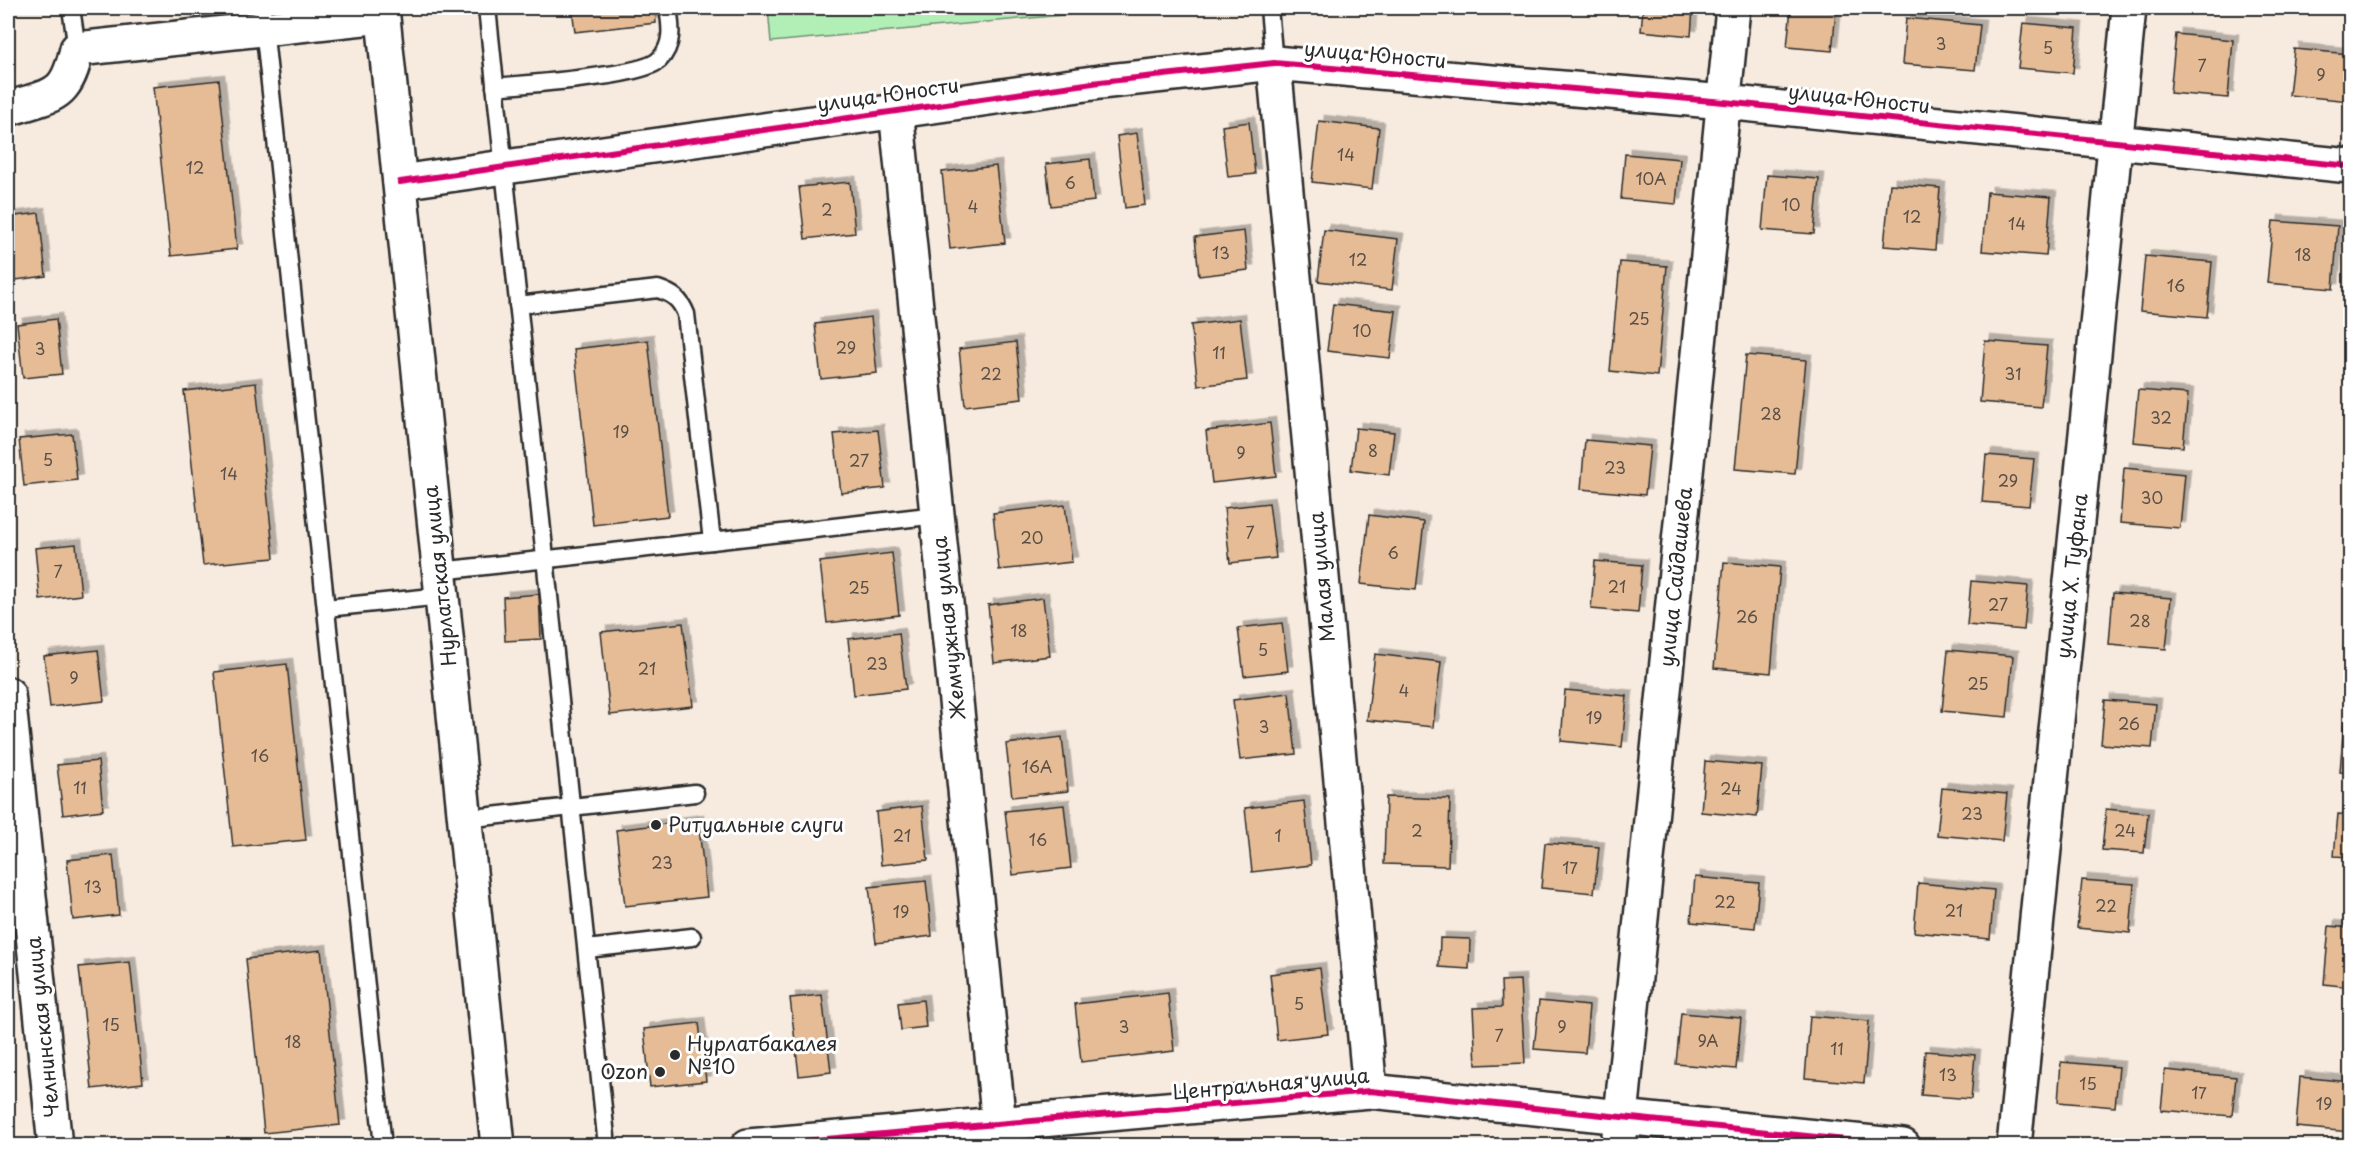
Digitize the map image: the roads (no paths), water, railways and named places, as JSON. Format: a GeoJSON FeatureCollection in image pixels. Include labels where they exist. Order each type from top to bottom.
{"type":"FeatureCollection","features":[{"type":"Feature","properties":{"kind":"street","name":"улица Сайдашева"},"geometry":{"type":"LineString","coordinates":[[1619,1131],[1733,8]]}},
{"type":"Feature","properties":{"kind":"street","name":"улица Х. Туфана"},"geometry":{"type":"LineString","coordinates":[[2014,1146],[2129,8]]}},
{"type":"Feature","properties":{"kind":"street"},"geometry":{"type":"LineString","coordinates":[[8,109],[54,95],[66,82],[72,70],[77,49],[263,18],[382,12]]}},
{"type":"Feature","properties":{"kind":"street","name":"Нурлатская улица"},"geometry":{"type":"LineString","coordinates":[[382,12],[498,1146]]}},
{"type":"Feature","properties":{"kind":"street","name":"улица Юности"},"geometry":{"type":"LineString","coordinates":[[400,182],[1100,82],[1275,63],[1724,102],[2350,166]]}},
{"type":"Feature","properties":{"kind":"street","name":"Малая улица"},"geometry":{"type":"LineString","coordinates":[[1275,63],[1370,1091]]}},
{"type":"Feature","properties":{"kind":"street","name":"Жемчужная улица"},"geometry":{"type":"LineString","coordinates":[[896,110],[1000,1135]]}},
{"type":"Feature","properties":{"kind":"street","name":"Челнинская улица"},"geometry":{"type":"LineString","coordinates":[[8,694],[55,1146]]}},
{"type":"Feature","properties":{"kind":"street","name":"Центральная улица"},"geometry":{"type":"LineString","coordinates":[[748,1146],[1000,1135],[1370,1091],[1619,1131],[1903,1146]]}},
{"type":"Feature","properties":{"kind":"lane"},"geometry":{"type":"LineString","coordinates":[[71,8],[77,49]]}},
{"type":"Feature","properties":{"kind":"lane"},"geometry":{"type":"LineString","coordinates":[[487,8],[608,1146]]}},
{"type":"Feature","properties":{"kind":"lane"},"geometry":{"type":"LineString","coordinates":[[495,87],[632,72],[658,62],[666,51],[671,34],[668,8]]}},
{"type":"Feature","properties":{"kind":"lane"},"geometry":{"type":"LineString","coordinates":[[1269,8],[1275,63]]}},
{"type":"Feature","properties":{"kind":"lane"},"geometry":{"type":"LineString","coordinates":[[263,18],[383,1146]]}},
{"type":"Feature","properties":{"kind":"lane"},"geometry":{"type":"LineString","coordinates":[[518,305],[658,289],[671,293],[682,303],[686,314],[712,541]]}},
{"type":"Feature","properties":{"kind":"lane"},"geometry":{"type":"LineString","coordinates":[[326,608],[545,560],[937,515]]}},
{"type":"Feature","properties":{"kind":"lane"},"geometry":{"type":"LineString","coordinates":[[465,819],[695,793]]}},
{"type":"Feature","properties":{"kind":"lane"},"geometry":{"type":"LineString","coordinates":[[586,949],[692,937]]}},
{"type":"Feature","properties":{"kind":"place","name":"Ритуальные слуги"},"geometry":{"type":"Point","coordinates":[656,825]}},
{"type":"Feature","properties":{"kind":"place","name":"Нурлатбакалея №10"},"geometry":{"type":"Point","coordinates":[675,1055]}},
{"type":"Feature","properties":{"kind":"place","name":"Ozon"},"geometry":{"type":"Point","coordinates":[660,1072]}}]}
